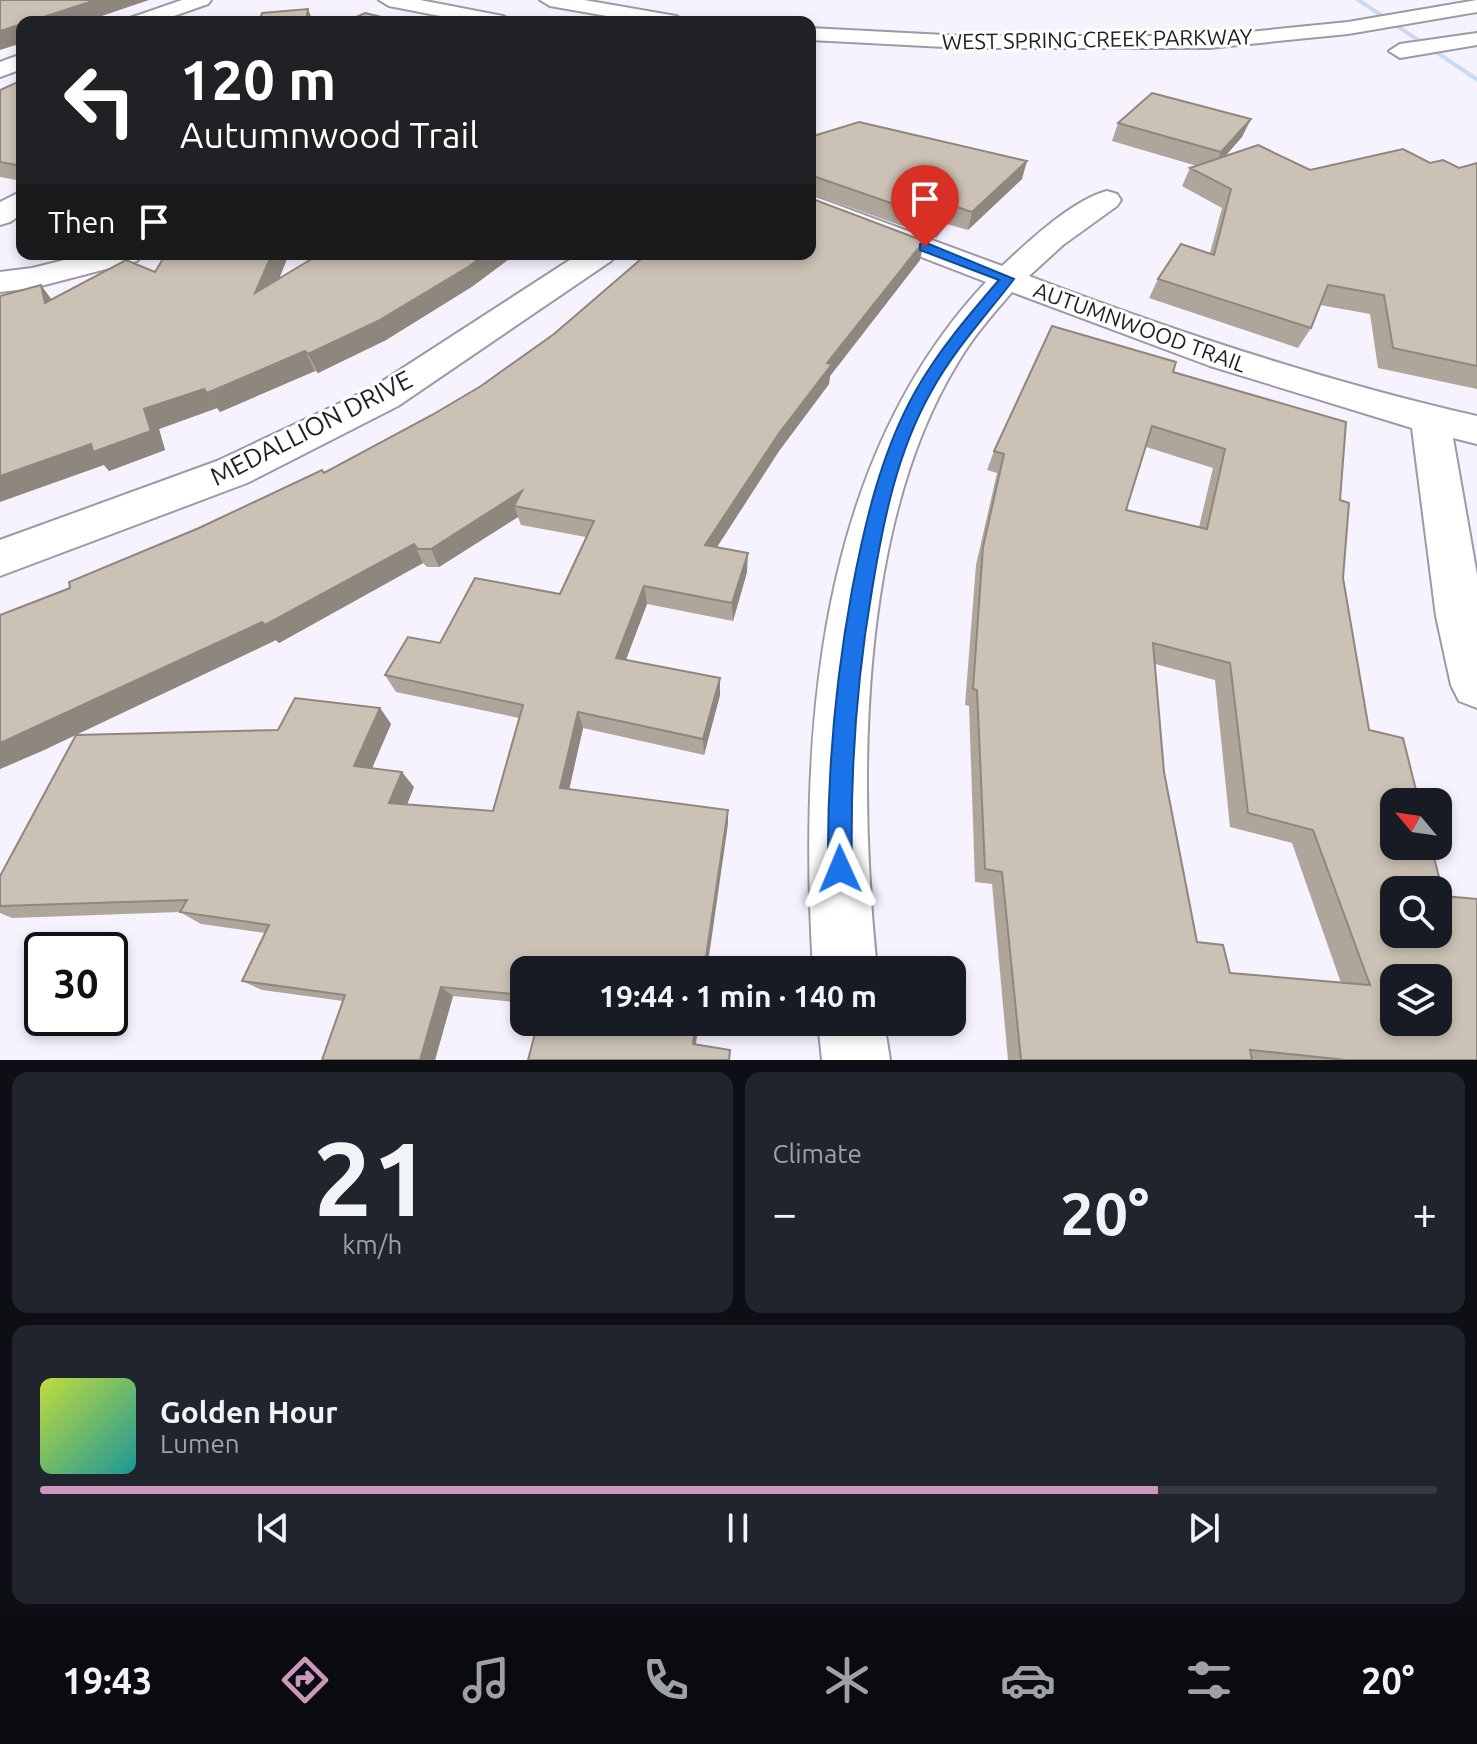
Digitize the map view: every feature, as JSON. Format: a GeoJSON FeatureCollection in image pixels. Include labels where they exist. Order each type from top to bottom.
{"type":"FeatureCollection","features":[{"type":"Feature","properties":{"kind":"street"},"geometry":{"type":"LineString","coordinates":[[154,16],[201,0]]}},
{"type":"Feature","properties":{"kind":"street"},"geometry":{"type":"LineString","coordinates":[[389,0],[472,16]]}},
{"type":"Feature","properties":{"kind":"street"},"geometry":{"type":"LineString","coordinates":[[550,0],[642,16]]}},
{"type":"Feature","properties":{"kind":"street","name":"WEST SPRING CREEK PARKWAY"},"geometry":{"type":"LineString","coordinates":[[816,34],[951,42],[1194,42],[1348,28],[1439,15],[1477,6]]}},
{"type":"Feature","properties":{"kind":"street"},"geometry":{"type":"LineString","coordinates":[[1383,54],[1477,39]]}},
{"type":"Feature","properties":{"kind":"street"},"geometry":{"type":"LineString","coordinates":[[845,956],[839,793],[842,734],[854,621],[873,527],[895,455],[921,394],[949,348],[1007,279],[1083,214],[1107,200]]}},
{"type":"Feature","properties":{"kind":"street","name":"AUTUMNWOOD TRAIL"},"geometry":{"type":"LineString","coordinates":[[816,206],[1218,357],[1315,389],[1477,430]]}},
{"type":"Feature","properties":{"kind":"street"},"geometry":{"type":"LineString","coordinates":[[0,282],[33,278],[103,260]]}},
{"type":"Feature","properties":{"kind":"street","name":"MEDALLION DRIVE"},"geometry":{"type":"LineString","coordinates":[[0,558],[232,472],[371,404],[591,260]]}},
{"type":"Feature","properties":{"kind":"street"},"geometry":{"type":"LineString","coordinates":[[1431,420],[1460,616],[1477,685]]}},
{"type":"Feature","properties":{"kind":"street"},"geometry":{"type":"LineString","coordinates":[[853,1036],[856,1060]]}},
{"type":"Feature","properties":{"kind":"building"},"geometry":{"type":"Polygon","coordinates":[[[0,0],[96,0],[47,16],[16,16],[16,26],[0,31],[0,0]]]}},
{"type":"Feature","properties":{"kind":"building"},"geometry":{"type":"Polygon","coordinates":[[[308,9],[307,16],[261,16],[262,13],[308,9]]]}},
{"type":"Feature","properties":{"kind":"building"},"geometry":{"type":"Polygon","coordinates":[[[16,83],[16,165],[0,162],[0,90],[16,83]]]}},
{"type":"Feature","properties":{"kind":"building"},"geometry":{"type":"Polygon","coordinates":[[[1152,93],[1251,119],[1221,152],[1118,123],[1152,93]]]}},
{"type":"Feature","properties":{"kind":"building"},"geometry":{"type":"Polygon","coordinates":[[[859,122],[1027,161],[972,212],[951,205],[940,220],[816,177],[816,135],[859,122]]]}},
{"type":"Feature","properties":{"kind":"building"},"geometry":{"type":"Polygon","coordinates":[[[1258,145],[1310,170],[1403,149],[1430,163],[1443,160],[1459,168],[1477,163],[1477,366],[1393,348],[1384,295],[1328,285],[1311,328],[1158,279],[1181,244],[1214,255],[1231,189],[1190,168],[1258,145]]]}},
{"type":"Feature","properties":{"kind":"building"},"geometry":{"type":"Polygon","coordinates":[[[816,200],[924,241],[827,363],[832,364],[780,432],[705,545],[748,553],[732,603],[644,586],[616,658],[720,678],[703,739],[578,712],[560,788],[728,810],[706,956],[510,956],[510,994],[441,987],[420,1060],[322,1060],[345,995],[242,981],[269,925],[180,912],[187,900],[0,906],[0,876],[76,735],[278,730],[295,698],[380,708],[354,766],[402,772],[389,803],[493,811],[523,705],[385,675],[408,637],[440,643],[475,578],[560,594],[594,521],[514,506],[522,491],[431,549],[418,549],[414,544],[265,625],[262,622],[0,743],[0,615],[70,588],[69,582],[199,528],[322,470],[324,473],[481,386],[554,334],[640,260],[816,260],[816,200]]]}},
{"type":"Feature","properties":{"kind":"building"},"geometry":{"type":"Polygon","coordinates":[[[126,260],[155,272],[162,260],[269,260],[255,293],[310,260],[478,260],[378,321],[308,354],[305,351],[207,393],[204,389],[144,409],[151,431],[93,452],[91,444],[0,476],[0,296],[41,285],[45,303],[126,260]]]}},
{"type":"Feature","properties":{"kind":"building"},"geometry":{"type":"Polygon","coordinates":[[[1052,326],[1176,362],[1173,372],[1346,422],[1340,500],[1349,503],[1343,578],[1369,730],[1403,738],[1416,788],[1380,788],[1380,860],[1435,860],[1439,876],[1380,876],[1380,948],[1452,948],[1452,897],[1477,899],[1477,1060],[1346,1060],[1250,1050],[1252,1060],[1021,1060],[1002,872],[985,869],[977,690],[973,689],[983,547],[1004,454],[994,451],[1052,326]],[[1152,426],[1126,510],[1207,529],[1225,449],[1152,426]],[[1153,643],[1164,772],[1197,942],[1223,945],[1230,973],[1370,985],[1313,830],[1248,813],[1230,663],[1153,643]]]}},
{"type":"Feature","properties":{"kind":"building"},"geometry":{"type":"Polygon","coordinates":[[[534,1036],[694,1036],[693,1044],[730,1050],[729,1060],[528,1060],[534,1036]]]}},
{"type":"Feature","properties":{"kind":"waterway"},"geometry":{"type":"LineString","coordinates":[[1358,0],[1477,80]]}},
{"type":"Feature","properties":{"kind":"route"},"geometry":{"type":"LineString","coordinates":[[840,869],[839,793],[847,674],[873,527],[895,455],[921,394],[949,348],[1007,279],[925,247]]}}]}
